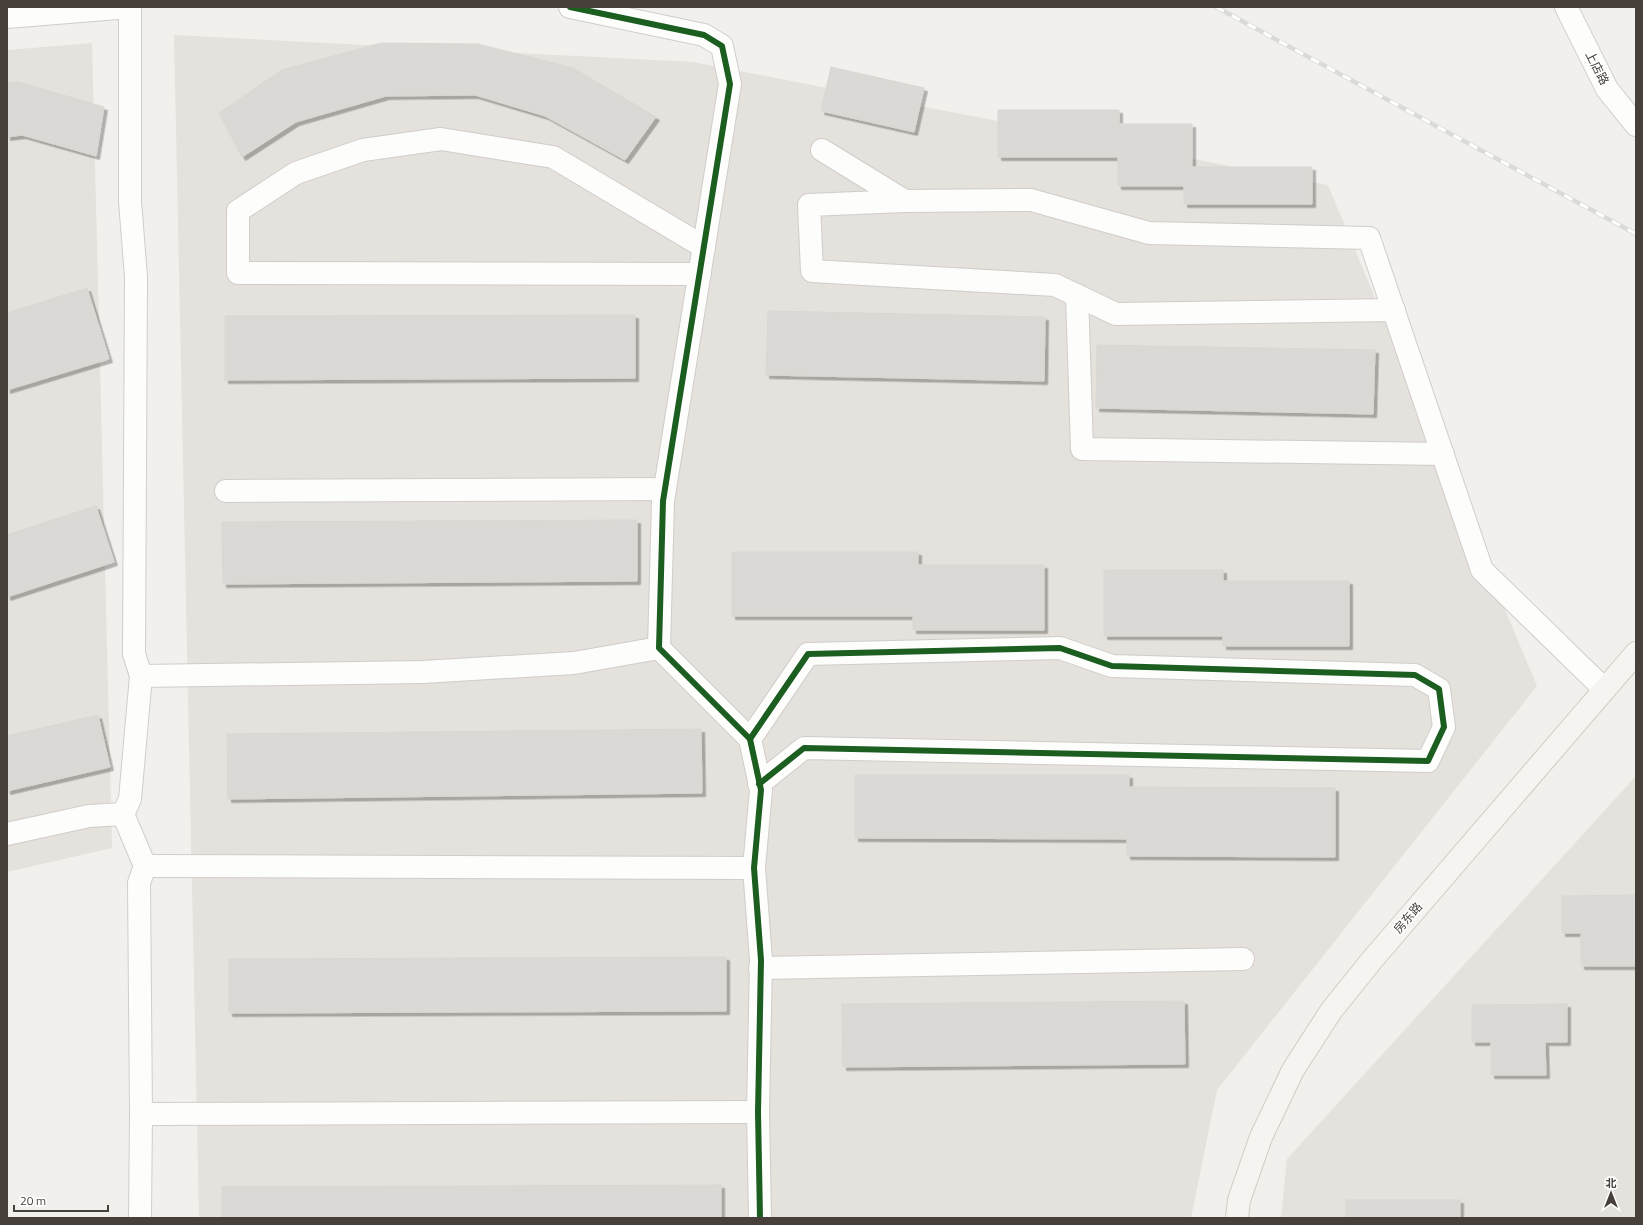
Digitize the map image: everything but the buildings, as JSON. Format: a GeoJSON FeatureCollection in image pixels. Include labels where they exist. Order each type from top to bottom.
{"type":"FeatureCollection","features":[{"type":"Feature","properties":{"kind":"main road","name":"房东路"},"geometry":{"type":"LineString","coordinates":[[1237,1218],[1239,1200],[1261,1137],[1293,1070],[1331,1011],[1372,960],[1636,653]]}},
{"type":"Feature","properties":{"kind":"street"},"geometry":{"type":"LineString","coordinates":[[7,17],[130,7],[130,201],[136,276],[134,654],[141,676],[130,799],[123,814],[145,866],[139,883],[141,1114],[140,1218]]}},
{"type":"Feature","properties":{"kind":"street"},"geometry":{"type":"LineString","coordinates":[[570,7],[704,35],[722,46],[730,84],[663,501],[659,648],[750,739],[761,790],[754,868],[760,968],[758,1112],[760,1218]]}},
{"type":"Feature","properties":{"kind":"street","name":"上店路"},"geometry":{"type":"LineString","coordinates":[[1566,7],[1607,89],[1636,125]]}},
{"type":"Feature","properties":{"kind":"street"},"geometry":{"type":"LineString","coordinates":[[700,274],[238,273],[238,211],[296,173],[363,150],[441,139],[553,157],[704,247]]}},
{"type":"Feature","properties":{"kind":"street"},"geometry":{"type":"LineString","coordinates":[[822,150],[905,201]]}},
{"type":"Feature","properties":{"kind":"street"},"geometry":{"type":"LineString","coordinates":[[1394,310],[1116,314],[1055,285],[812,271],[809,205],[905,201],[1030,200],[1149,233],[1369,238],[1394,310],[1482,570],[1604,689]]}},
{"type":"Feature","properties":{"kind":"street"},"geometry":{"type":"LineString","coordinates":[[1077,295],[1082,449],[1443,454]]}},
{"type":"Feature","properties":{"kind":"street"},"geometry":{"type":"LineString","coordinates":[[226,491],[665,490]]}},
{"type":"Feature","properties":{"kind":"street"},"geometry":{"type":"LineString","coordinates":[[141,676],[423,672],[574,663],[659,648]]}},
{"type":"Feature","properties":{"kind":"street"},"geometry":{"type":"LineString","coordinates":[[750,739],[808,654],[1060,648],[1112,666],[1415,675],[1439,689],[1444,727],[1428,761],[804,748],[759,784]]}},
{"type":"Feature","properties":{"kind":"street"},"geometry":{"type":"LineString","coordinates":[[7,834],[89,816],[123,814]]}},
{"type":"Feature","properties":{"kind":"street"},"geometry":{"type":"LineString","coordinates":[[145,866],[754,868]]}},
{"type":"Feature","properties":{"kind":"street"},"geometry":{"type":"LineString","coordinates":[[760,968],[1243,959]]}},
{"type":"Feature","properties":{"kind":"street"},"geometry":{"type":"LineString","coordinates":[[141,1114],[758,1112]]}},
{"type":"Feature","properties":{"kind":"shaded area"},"geometry":{"type":"Polygon","coordinates":[[[174,35],[693,62],[1328,185],[1537,686],[1217,1090],[1191,1218],[199,1218],[174,35]]]}},
{"type":"Feature","properties":{"kind":"shaded area"},"geometry":{"type":"Polygon","coordinates":[[[92,43],[112,848],[7,872],[7,50],[92,43]]]}},
{"type":"Feature","properties":{"kind":"shaded area"},"geometry":{"type":"Polygon","coordinates":[[[1636,776],[1636,1218],[1281,1218],[1287,1159],[1636,776]]]}},
{"type":"Feature","properties":{"kind":"railway"},"geometry":{"type":"LineString","coordinates":[[1216,7],[1636,234]]}},
{"type":"Feature","properties":{"kind":"cycle path"},"geometry":{"type":"LineString","coordinates":[[570,7],[704,35],[722,46],[730,84],[663,501],[659,648],[750,739],[761,790],[754,868],[761,960],[758,1112],[760,1218]]}},
{"type":"Feature","properties":{"kind":"cycle path"},"geometry":{"type":"LineString","coordinates":[[750,739],[808,654],[1060,648],[1112,666],[1415,675],[1439,689],[1444,727],[1428,761],[804,748],[759,784]]}}]}
